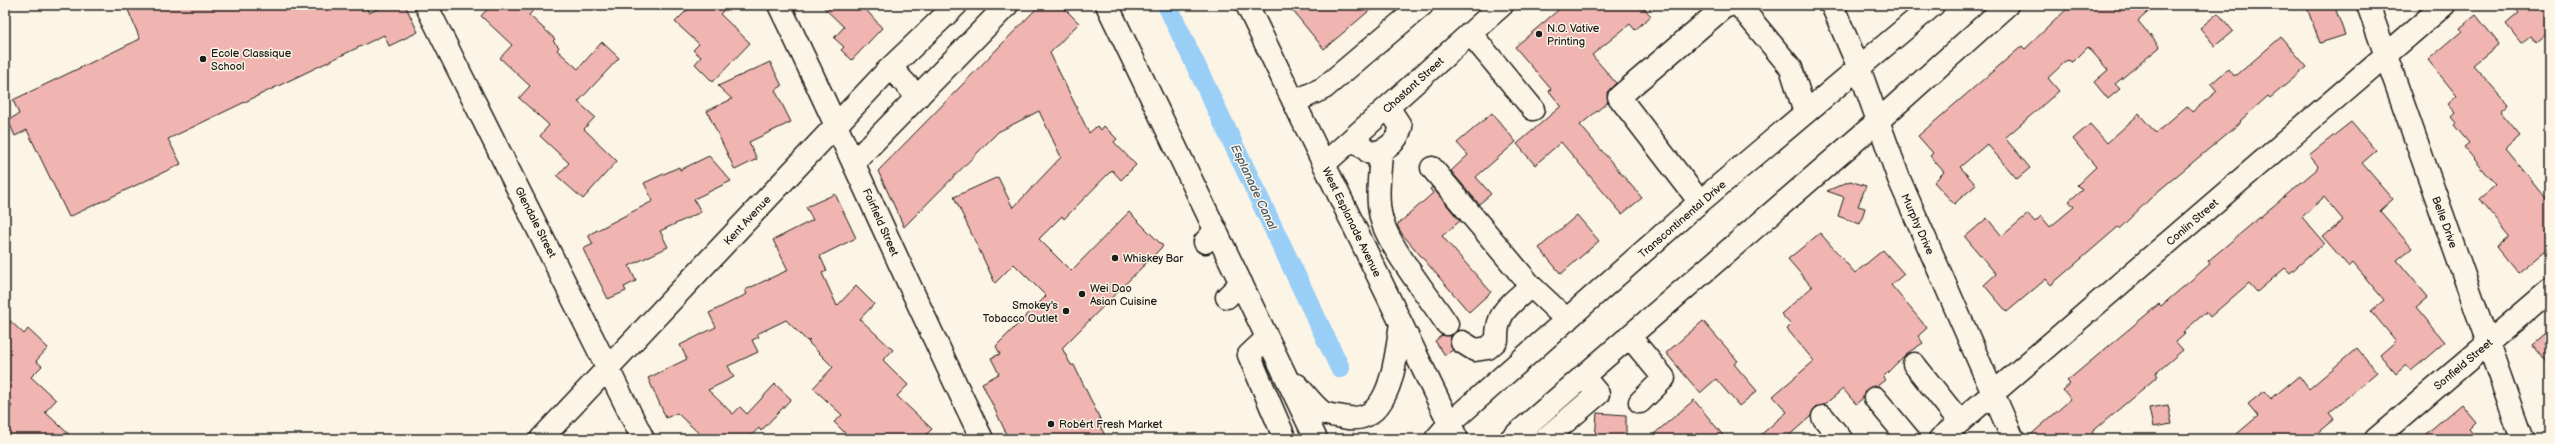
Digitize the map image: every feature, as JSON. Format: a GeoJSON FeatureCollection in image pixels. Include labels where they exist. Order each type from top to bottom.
{"type":"FeatureCollection","features":[{"type":"Feature","properties":{"kind":"street","name":"Glendale Street"},"geometry":{"type":"LineString","coordinates":[[426,5],[609,367],[643,439]]}},
{"type":"Feature","properties":{"kind":"street","name":"Fairfield Street"},"geometry":{"type":"LineString","coordinates":[[779,5],[837,125],[941,356],[982,439]]}},
{"type":"Feature","properties":{"kind":"street","name":"Kent Avenue"},"geometry":{"type":"LineString","coordinates":[[541,439],[891,68],[956,5]]}},
{"type":"Feature","properties":{"kind":"street"},"geometry":{"type":"LineString","coordinates":[[854,162],[1007,5]]}},
{"type":"Feature","properties":{"kind":"street"},"geometry":{"type":"LineString","coordinates":[[1107,5],[1234,290],[1267,338],[1316,439]]}},
{"type":"Feature","properties":{"kind":"street","name":"West Esplanade Avenue"},"geometry":{"type":"LineString","coordinates":[[1246,5],[1401,323],[1447,434]]}},
{"type":"Feature","properties":{"kind":"street"},"geometry":{"type":"LineString","coordinates":[[1294,102],[1324,88],[1422,5]]}},
{"type":"Feature","properties":{"kind":"street","name":"Chastant Street"},"geometry":{"type":"LineString","coordinates":[[1324,164],[1502,5]]}},
{"type":"Feature","properties":{"kind":"street"},"geometry":{"type":"LineString","coordinates":[[1700,202],[1619,97],[1724,7],[1731,5]]}},
{"type":"Feature","properties":{"kind":"street"},"geometry":{"type":"LineString","coordinates":[[1739,5],[1791,68],[1805,113]]}},
{"type":"Feature","properties":{"kind":"street","name":"Murphy Drive"},"geometry":{"type":"LineString","coordinates":[[1832,5],[1859,68],[1899,179],[2013,439]]}},
{"type":"Feature","properties":{"kind":"street","name":"Transcontinental Drive"},"geometry":{"type":"LineString","coordinates":[[1447,434],[1567,320],[1700,202],[1933,5]]}},
{"type":"Feature","properties":{"kind":"street"},"geometry":{"type":"LineString","coordinates":[[1510,439],[1533,432],[1583,376],[1878,121],[2007,5]]}},
{"type":"Feature","properties":{"kind":"street","name":"Belle Drive"},"geometry":{"type":"LineString","coordinates":[[2368,5],[2522,439]]}},
{"type":"Feature","properties":{"kind":"street","name":"Conlin Street"},"geometry":{"type":"LineString","coordinates":[[1940,439],[2444,5]]}},
{"type":"Feature","properties":{"kind":"street"},"geometry":{"type":"LineString","coordinates":[[1470,33],[1533,109]]}},
{"type":"Feature","properties":{"kind":"street"},"geometry":{"type":"LineString","coordinates":[[891,68],[918,97]]}},
{"type":"Feature","properties":{"kind":"street"},"geometry":{"type":"LineString","coordinates":[[1353,138],[1370,153],[1381,152],[1399,137],[1401,127],[1388,107]]}},
{"type":"Feature","properties":{"kind":"street"},"geometry":{"type":"LineString","coordinates":[[1381,152],[1378,199],[1381,218],[1392,243],[1447,324]]}},
{"type":"Feature","properties":{"kind":"street"},"geometry":{"type":"LineString","coordinates":[[1432,168],[1531,286],[1567,320]]}},
{"type":"Feature","properties":{"kind":"street"},"geometry":{"type":"LineString","coordinates":[[1462,342],[1475,350],[1488,348],[1497,340],[1496,328],[1500,314],[1531,286]]}},
{"type":"Feature","properties":{"kind":"street","name":"Sonfield Street"},"geometry":{"type":"LineString","coordinates":[[2376,439],[2550,290]]}},
{"type":"Feature","properties":{"kind":"street"},"geometry":{"type":"LineString","coordinates":[[1283,371],[1323,412],[1352,419],[1370,412],[1386,397],[1393,372],[1401,323]]}},
{"type":"Feature","properties":{"kind":"street"},"geometry":{"type":"LineString","coordinates":[[1629,336],[1664,378],[1640,402]]}},
{"type":"Feature","properties":{"kind":"street"},"geometry":{"type":"LineString","coordinates":[[1267,338],[1249,355],[1285,439]]}},
{"type":"Feature","properties":{"kind":"street"},"geometry":{"type":"LineString","coordinates":[[1914,364],[1960,422]]}},
{"type":"Feature","properties":{"kind":"street"},"geometry":{"type":"LineString","coordinates":[[1545,439],[1598,394],[1583,376]]}},
{"type":"Feature","properties":{"kind":"street"},"geometry":{"type":"LineString","coordinates":[[1875,398],[1909,439]]}},
{"type":"Feature","properties":{"kind":"street"},"geometry":{"type":"LineString","coordinates":[[1823,418],[1841,439]]}},
{"type":"Feature","properties":{"kind":"building"},"geometry":{"type":"Polygon","coordinates":[[[126,5],[365,5],[369,13],[386,5],[405,5],[418,32],[389,46],[384,35],[168,139],[181,164],[69,217],[27,130],[15,136],[8,120],[19,114],[13,100],[140,39],[126,5]]]}},
{"type":"Feature","properties":{"kind":"building"},"geometry":{"type":"Polygon","coordinates":[[[491,5],[538,5],[529,15],[555,39],[553,41],[559,47],[557,50],[578,69],[602,42],[619,58],[578,102],[595,117],[584,129],[617,161],[583,199],[557,176],[569,163],[540,136],[549,125],[519,98],[530,86],[500,58],[512,45],[481,16],[491,5]]]}},
{"type":"Feature","properties":{"kind":"building"},"geometry":{"type":"Polygon","coordinates":[[[692,5],[729,5],[720,14],[750,43],[713,82],[695,64],[701,57],[693,50],[699,44],[675,22],[692,5]]]}},
{"type":"Feature","properties":{"kind":"building"},"geometry":{"type":"Polygon","coordinates":[[[821,5],[862,5],[882,28],[852,60],[841,50],[844,47],[834,38],[844,27],[821,5]]]}},
{"type":"Feature","properties":{"kind":"building"},"geometry":{"type":"Polygon","coordinates":[[[1040,5],[1061,5],[1079,23],[1050,53],[1089,133],[1097,126],[1101,130],[1104,126],[1117,139],[1114,142],[1136,165],[1121,180],[1112,170],[1064,219],[1062,216],[1039,239],[1071,271],[1129,212],[1163,246],[1062,348],[1071,365],[1074,365],[1101,421],[1099,424],[1107,439],[1009,439],[982,383],[999,374],[991,358],[1000,354],[996,346],[1046,296],[1014,264],[995,283],[954,197],[998,177],[1013,208],[1061,157],[1039,111],[998,132],[904,227],[878,171],[1040,5]]]}},
{"type":"Feature","properties":{"kind":"building"},"geometry":{"type":"Polygon","coordinates":[[[1288,5],[1376,5],[1324,49],[1288,5]]]}},
{"type":"Feature","properties":{"kind":"building"},"geometry":{"type":"Polygon","coordinates":[[[1564,5],[1641,5],[1651,16],[1635,30],[1630,24],[1592,55],[1616,83],[1607,92],[1608,102],[1580,125],[1642,198],[1622,214],[1561,142],[1535,165],[1517,144],[1561,106],[1549,91],[1551,89],[1515,47],[1564,5]]]}},
{"type":"Feature","properties":{"kind":"building"},"geometry":{"type":"Polygon","coordinates":[[[2071,5],[2156,5],[2138,21],[2160,47],[2115,84],[2120,89],[2108,99],[2094,82],[2108,70],[2088,47],[2073,62],[2067,60],[2048,78],[2059,91],[2005,138],[2030,168],[2017,179],[1987,144],[1960,167],[1976,185],[1954,204],[1934,182],[1944,172],[1930,156],[1933,153],[1918,136],[2022,46],[2025,49],[2071,5]]]}},
{"type":"Feature","properties":{"kind":"building"},"geometry":{"type":"Polygon","coordinates":[[[2306,5],[2334,5],[2345,35],[2320,43],[2306,5]]]}},
{"type":"Feature","properties":{"kind":"building"},"geometry":{"type":"Polygon","coordinates":[[[2512,5],[2550,5],[2550,31],[2536,43],[2530,36],[2521,43],[2506,24],[2519,13],[2512,5]]]}},
{"type":"Feature","properties":{"kind":"building"},"geometry":{"type":"Polygon","coordinates":[[[2218,13],[2233,31],[2215,46],[2200,28],[2218,13]]]}},
{"type":"Feature","properties":{"kind":"building"},"geometry":{"type":"Polygon","coordinates":[[[2476,15],[2499,44],[2473,65],[2508,104],[2500,111],[2520,135],[2505,148],[2550,203],[2550,247],[2518,273],[2497,247],[2510,236],[2479,199],[2496,185],[2464,147],[2469,143],[2454,125],[2457,123],[2452,117],[2456,113],[2448,104],[2457,96],[2428,60],[2462,31],[2460,28],[2476,15]]]}},
{"type":"Feature","properties":{"kind":"building"},"geometry":{"type":"Polygon","coordinates":[[[2281,37],[2307,67],[2270,98],[2268,96],[2240,121],[2241,122],[2156,193],[2119,229],[2118,227],[2051,285],[2046,279],[2007,312],[1984,285],[1996,274],[1965,237],[1987,218],[2002,236],[2028,214],[2035,222],[2041,216],[2050,227],[2074,207],[2069,201],[2082,190],[2077,185],[2096,167],[2073,139],[2090,124],[2107,143],[2139,114],[2156,133],[2187,106],[2192,112],[2217,91],[2211,84],[2228,69],[2233,75],[2237,75],[2281,37]]]}},
{"type":"Feature","properties":{"kind":"building"},"geometry":{"type":"Polygon","coordinates":[[[770,62],[782,86],[775,90],[791,122],[749,142],[757,159],[735,170],[707,111],[732,99],[718,86],[770,62]]]}},
{"type":"Feature","properties":{"kind":"building"},"geometry":{"type":"Polygon","coordinates":[[[1492,113],[1516,142],[1476,177],[1491,194],[1479,204],[1451,171],[1468,155],[1457,143],[1492,113]]]}},
{"type":"Feature","properties":{"kind":"building"},"geometry":{"type":"Polygon","coordinates":[[[2351,122],[2376,151],[2362,163],[2393,199],[2380,211],[2412,248],[2397,260],[2428,297],[2416,307],[2445,342],[2411,371],[2406,365],[2396,374],[2380,355],[2396,341],[2371,311],[2384,300],[2353,263],[2349,267],[2323,237],[2343,220],[2324,197],[2302,217],[2324,243],[2290,273],[2285,268],[2257,292],[2249,283],[2210,317],[2206,312],[2183,332],[2185,334],[2176,342],[2183,350],[2156,373],[2158,376],[2092,432],[2098,439],[2026,439],[2071,399],[2063,390],[2070,384],[2067,381],[2159,304],[2161,306],[2210,264],[2208,261],[2316,170],[2318,166],[2309,155],[2351,122]]]}},
{"type":"Feature","properties":{"kind":"building"},"geometry":{"type":"Polygon","coordinates":[[[709,156],[731,181],[694,199],[701,212],[660,231],[668,247],[629,266],[636,281],[624,287],[626,291],[608,299],[583,249],[593,244],[588,235],[653,201],[644,183],[679,167],[680,170],[709,156]]]}},
{"type":"Feature","properties":{"kind":"building"},"geometry":{"type":"Polygon","coordinates":[[[1850,181],[1866,186],[1858,206],[1865,208],[1860,224],[1838,216],[1844,197],[1827,191],[1850,181]]]}},
{"type":"Feature","properties":{"kind":"building"},"geometry":{"type":"Polygon","coordinates":[[[1432,187],[1460,221],[1442,236],[1491,292],[1469,312],[1402,234],[1397,225],[1433,193],[1430,189],[1432,187]]]}},
{"type":"Feature","properties":{"kind":"building"},"geometry":{"type":"Polygon","coordinates":[[[835,194],[856,238],[820,256],[827,271],[822,273],[837,306],[856,286],[874,304],[860,319],[893,350],[883,360],[908,385],[897,396],[932,429],[922,439],[851,439],[834,422],[842,415],[813,388],[833,367],[808,342],[810,340],[807,341],[786,320],[757,334],[759,337],[752,340],[758,352],[728,366],[734,377],[708,390],[733,414],[740,407],[747,414],[775,384],[791,399],[761,431],[759,428],[747,439],[705,439],[677,413],[666,418],[648,378],[687,359],[680,345],[716,327],[709,313],[747,294],[745,290],[788,270],[773,240],[813,220],[806,207],[835,194]]]}},
{"type":"Feature","properties":{"kind":"building"},"geometry":{"type":"Polygon","coordinates":[[[1577,215],[1599,241],[1561,274],[1539,248],[1577,215]]]}},
{"type":"Feature","properties":{"kind":"building"},"geometry":{"type":"Polygon","coordinates":[[[1820,233],[1855,273],[1883,250],[1904,274],[1891,285],[1927,328],[1918,336],[1923,343],[1906,354],[1883,377],[1885,380],[1877,386],[1867,389],[1863,398],[1856,404],[1843,389],[1824,405],[1815,408],[1811,416],[1785,439],[1756,439],[1787,412],[1773,396],[1814,361],[1787,329],[1791,325],[1781,314],[1812,287],[1788,259],[1820,233]]]}},
{"type":"Feature","properties":{"kind":"building"},"geometry":{"type":"Polygon","coordinates":[[[5,316],[24,334],[28,329],[48,348],[36,361],[42,366],[31,377],[56,400],[45,412],[74,439],[13,439],[5,431],[5,414],[12,406],[5,399],[5,316]]]}},
{"type":"Feature","properties":{"kind":"building"},"geometry":{"type":"Polygon","coordinates":[[[1703,321],[1738,361],[1734,364],[1757,391],[1739,406],[1716,379],[1700,393],[1666,353],[1703,321]]]}},
{"type":"Feature","properties":{"kind":"building"},"geometry":{"type":"Polygon","coordinates":[[[2550,329],[2550,366],[2532,344],[2550,329]]]}},
{"type":"Feature","properties":{"kind":"building"},"geometry":{"type":"Polygon","coordinates":[[[1442,335],[1451,336],[1450,342],[1453,350],[1445,355],[1435,341],[1442,335]]]}},
{"type":"Feature","properties":{"kind":"building"},"geometry":{"type":"Polygon","coordinates":[[[2357,348],[2377,372],[2329,413],[2334,419],[2310,439],[2231,439],[2258,416],[2248,404],[2264,391],[2271,399],[2299,376],[2309,389],[2357,348]]]}},
{"type":"Feature","properties":{"kind":"building"},"geometry":{"type":"Polygon","coordinates":[[[1694,400],[1726,439],[1648,439],[1694,400]]]}},
{"type":"Feature","properties":{"kind":"building"},"geometry":{"type":"Polygon","coordinates":[[[2461,404],[2476,422],[2469,429],[2477,439],[2420,439],[2461,404]]]}},
{"type":"Feature","properties":{"kind":"building"},"geometry":{"type":"Polygon","coordinates":[[[2168,405],[2172,424],[2153,427],[2149,408],[2168,405]]]}},
{"type":"Feature","properties":{"kind":"building"},"geometry":{"type":"Polygon","coordinates":[[[1597,413],[1626,415],[1626,439],[1595,439],[1597,413]]]}},
{"type":"Feature","properties":{"kind":"waterway","name":"Esplanade Canal"},"geometry":{"type":"LineString","coordinates":[[1167,5],[1340,368]]}},
{"type":"Feature","properties":{"kind":"place","name":"N.O. Vative Printing"},"geometry":{"type":"Point","coordinates":[1539,34]}},
{"type":"Feature","properties":{"kind":"place","name":"Ecole Classique School"},"geometry":{"type":"Point","coordinates":[203,59]}},
{"type":"Feature","properties":{"kind":"place","name":"Whiskey Bar"},"geometry":{"type":"Point","coordinates":[1115,258]}},
{"type":"Feature","properties":{"kind":"place","name":"Wei Dao Asian Cuisine"},"geometry":{"type":"Point","coordinates":[1082,294]}},
{"type":"Feature","properties":{"kind":"place","name":"Smokey's Tobacco Outlet"},"geometry":{"type":"Point","coordinates":[1066,311]}},
{"type":"Feature","properties":{"kind":"place","name":"Robért Fresh Market"},"geometry":{"type":"Point","coordinates":[1051,424]}}]}
